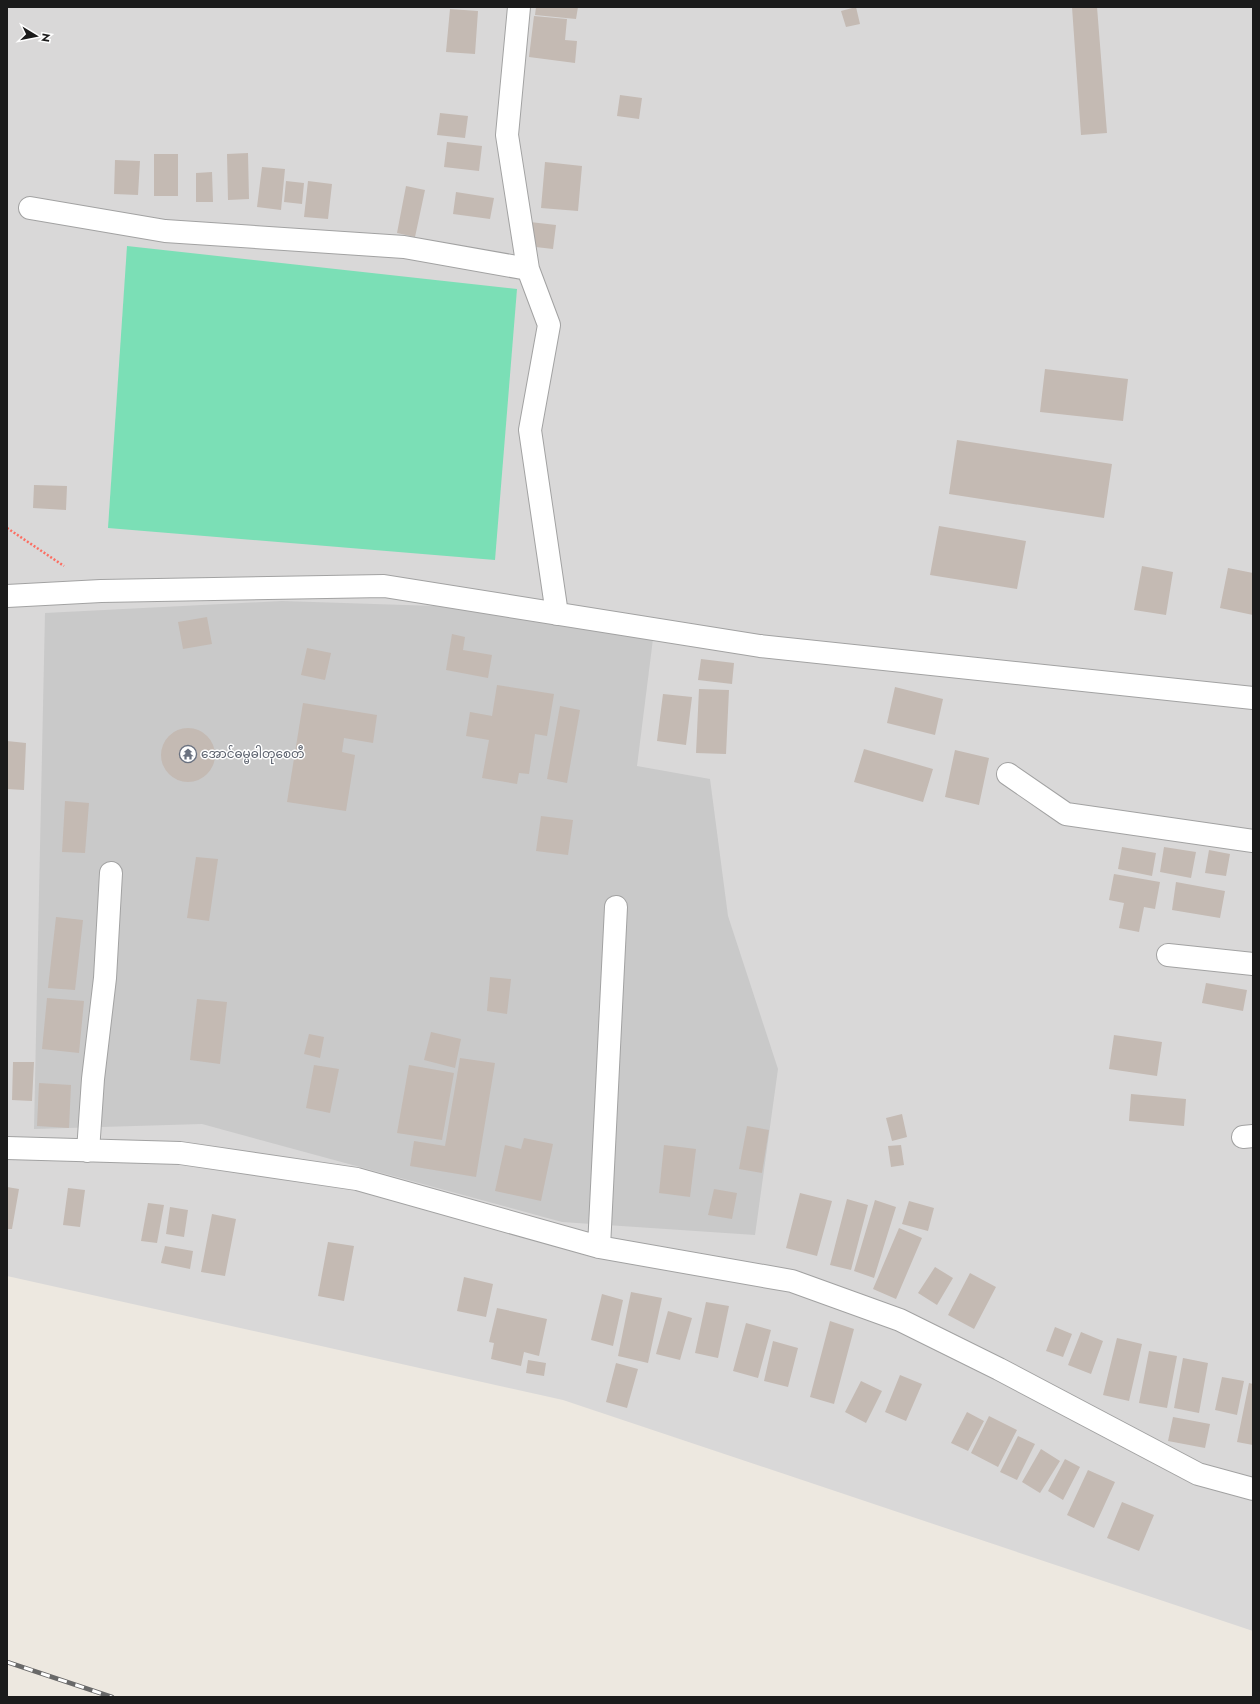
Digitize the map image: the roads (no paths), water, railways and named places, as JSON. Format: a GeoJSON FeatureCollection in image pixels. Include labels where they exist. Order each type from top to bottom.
{"type":"FeatureCollection","features":[{"type":"Feature","properties":{"kind":"street"},"geometry":{"type":"LineString","coordinates":[[519,7],[507,135],[528,269],[549,325],[530,430],[557,614]]}},
{"type":"Feature","properties":{"kind":"street"},"geometry":{"type":"LineString","coordinates":[[30,208],[165,231],[404,247],[528,269]]}},
{"type":"Feature","properties":{"kind":"street"},"geometry":{"type":"LineString","coordinates":[[7,596],[101,591],[384,586],[760,646],[1253,698]]}},
{"type":"Feature","properties":{"kind":"street"},"geometry":{"type":"LineString","coordinates":[[1008,774],[1066,814],[1253,841]]}},
{"type":"Feature","properties":{"kind":"street"},"geometry":{"type":"LineString","coordinates":[[88,1151],[93,1080],[105,986],[111,873]]}},
{"type":"Feature","properties":{"kind":"street"},"geometry":{"type":"LineString","coordinates":[[599,1246],[616,907]]}},
{"type":"Feature","properties":{"kind":"street"},"geometry":{"type":"LineString","coordinates":[[1168,955],[1253,964]]}},
{"type":"Feature","properties":{"kind":"street"},"geometry":{"type":"LineString","coordinates":[[7,1148],[180,1153],[357,1179],[599,1246],[792,1282],[900,1320],[999,1369],[1198,1474],[1253,1489]]}},
{"type":"Feature","properties":{"kind":"railway"},"geometry":{"type":"LineString","coordinates":[[7,1662],[112,1697]]}},
{"type":"Feature","properties":{"kind":"place","name":"အောင်ဓမ္မဓါတုစေတီ"},"geometry":{"type":"Point","coordinates":[188,754]}}]}
